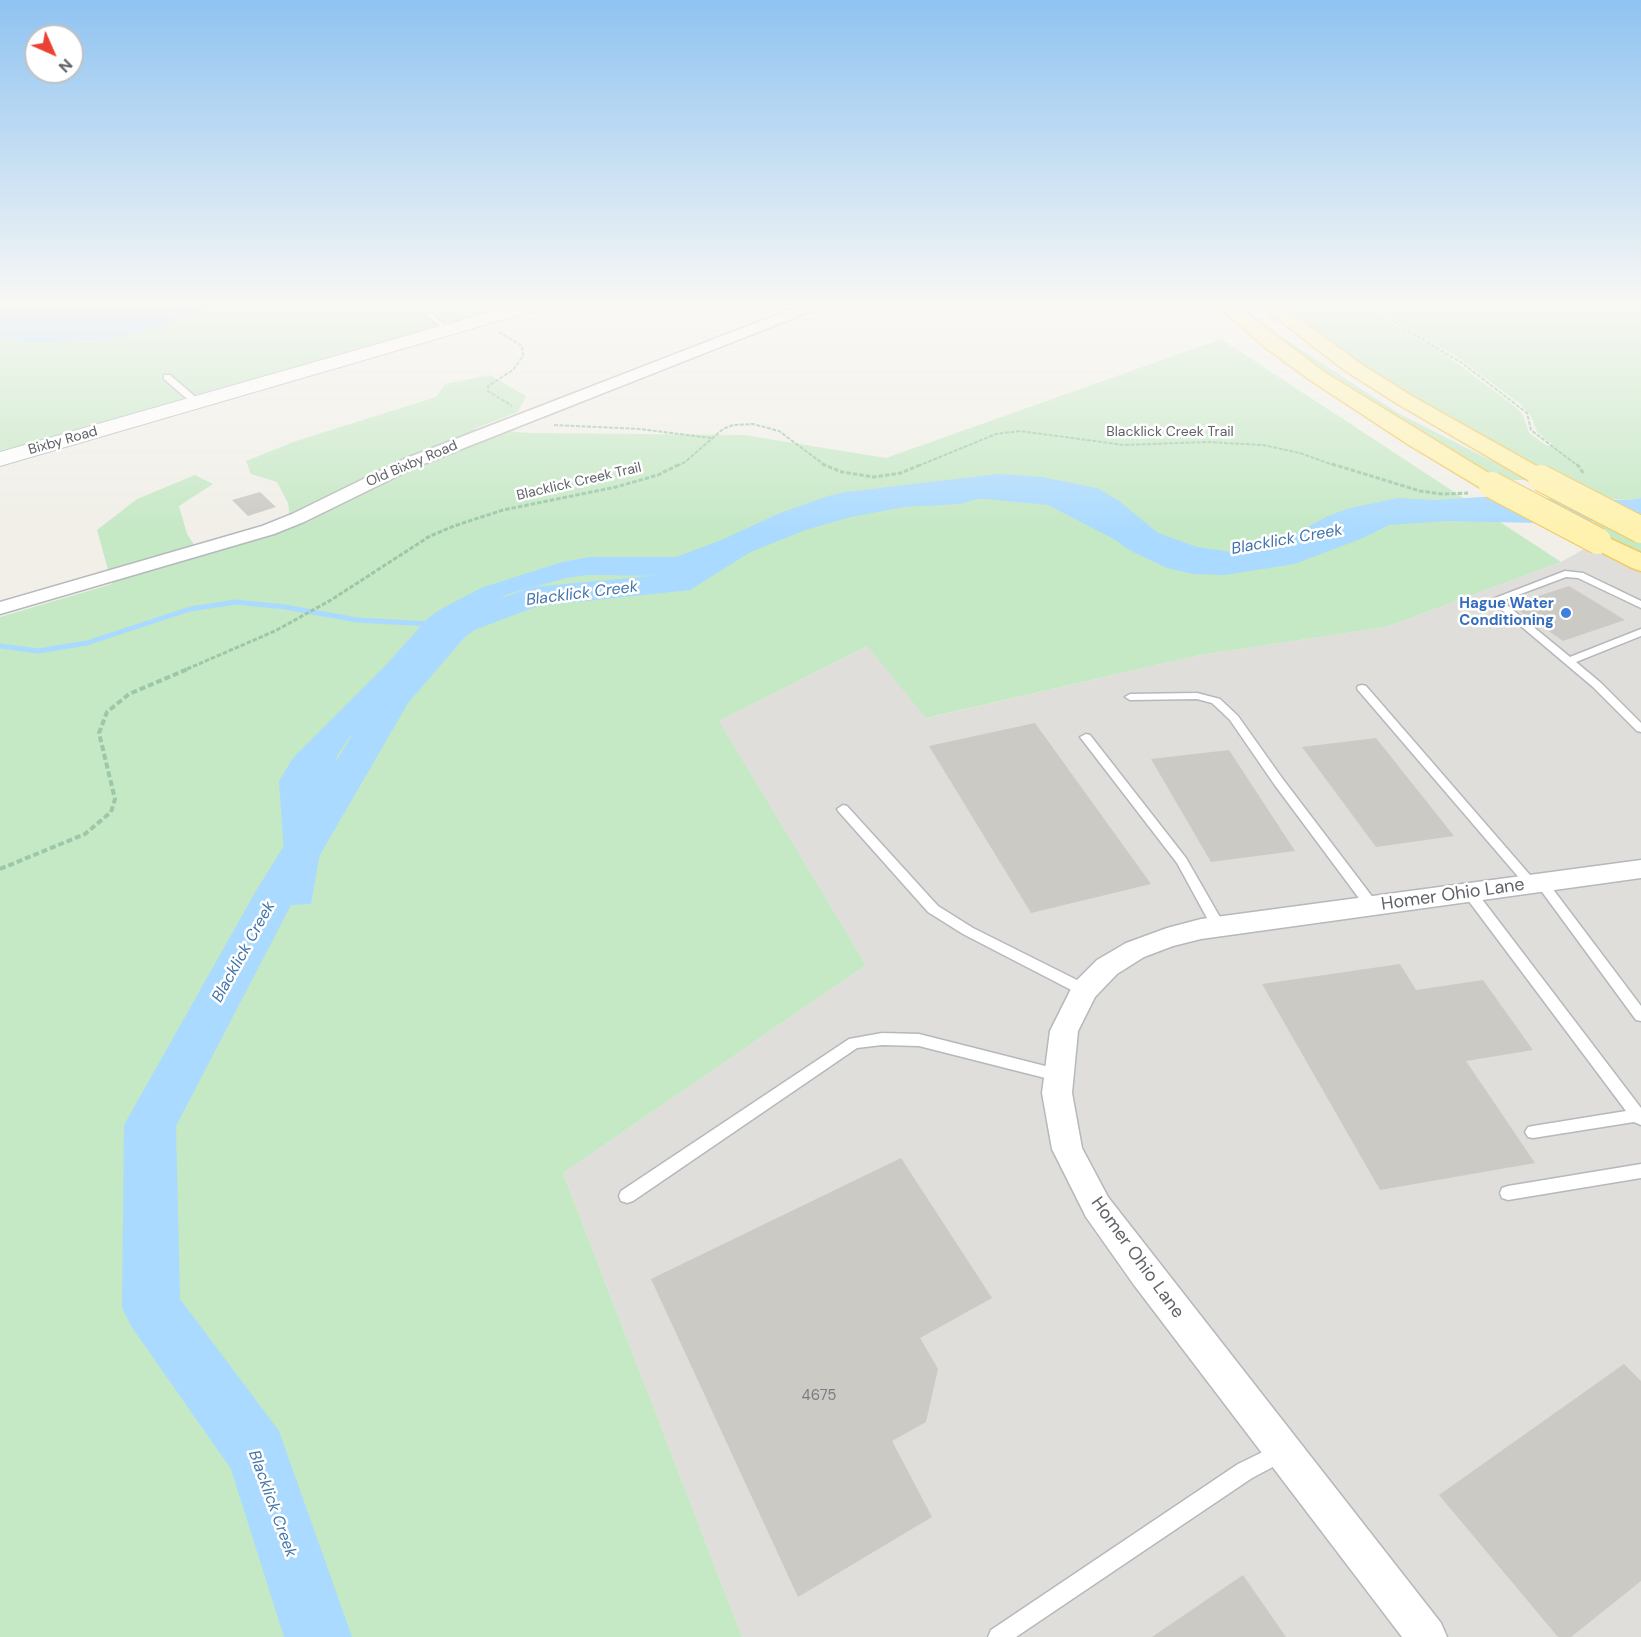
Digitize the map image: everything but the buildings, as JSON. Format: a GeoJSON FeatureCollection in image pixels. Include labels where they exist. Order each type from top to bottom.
{"type":"FeatureCollection","features":[{"type":"Feature","properties":{"kind":"main road"},"geometry":{"type":"LineString","coordinates":[[1324,379],[1417,440],[1492,484],[1641,564]]}},
{"type":"Feature","properties":{"kind":"main road"},"geometry":{"type":"LineString","coordinates":[[1372,379],[1540,478],[1641,530]]}},
{"type":"Feature","properties":{"kind":"street","name":"Bixby Road"},"geometry":{"type":"LineString","coordinates":[[0,459],[275,379]]}},
{"type":"Feature","properties":{"kind":"street","name":"Old Bixby Road"},"geometry":{"type":"LineString","coordinates":[[0,608],[268,530],[298,518],[410,463],[624,379]]}},
{"type":"Feature","properties":{"kind":"street","name":"Homer Ohio Lane"},"geometry":{"type":"LineString","coordinates":[[1427,1637],[1146,1274],[1097,1207],[1066,1149],[1057,1092],[1064,1031],[1084,990],[1107,968],[1135,950],[1167,938],[1218,926],[1641,868]]}},
{"type":"Feature","properties":{"kind":"lane"},"geometry":{"type":"LineString","coordinates":[[170,379],[196,402]]}},
{"type":"Feature","properties":{"kind":"lane"},"geometry":{"type":"LineString","coordinates":[[1641,605],[1580,575],[1572,574],[1565,574],[1495,600],[1597,685],[1641,729]]}},
{"type":"Feature","properties":{"kind":"lane"},"geometry":{"type":"LineString","coordinates":[[1568,662],[1641,632]]}},
{"type":"Feature","properties":{"kind":"lane"},"geometry":{"type":"LineString","coordinates":[[1362,687],[1537,883],[1641,1016]]}},
{"type":"Feature","properties":{"kind":"lane"},"geometry":{"type":"LineString","coordinates":[[1130,697],[1197,696],[1216,700],[1234,718],[1256,747],[1312,829],[1372,906]]}},
{"type":"Feature","properties":{"kind":"lane"},"geometry":{"type":"LineString","coordinates":[[1086,737],[1182,861],[1218,926]]}},
{"type":"Feature","properties":{"kind":"lane"},"geometry":{"type":"LineString","coordinates":[[843,809],[933,909],[968,931],[1084,990]]}},
{"type":"Feature","properties":{"kind":"lane"},"geometry":{"type":"LineString","coordinates":[[1470,893],[1640,1117],[1533,1132]]}},
{"type":"Feature","properties":{"kind":"lane"},"geometry":{"type":"LineString","coordinates":[[627,1196],[854,1043],[882,1039],[919,1040],[1058,1075]]}},
{"type":"Feature","properties":{"kind":"lane"},"geometry":{"type":"LineString","coordinates":[[1508,1193],[1641,1171]]}},
{"type":"Feature","properties":{"kind":"lane"},"geometry":{"type":"LineString","coordinates":[[998,1637],[1245,1471],[1283,1451]]}},
{"type":"Feature","properties":{"kind":"path"},"geometry":{"type":"LineString","coordinates":[[498,379],[488,386],[488,391],[496,398],[531,416],[556,425],[639,429],[712,438]]}},
{"type":"Feature","properties":{"kind":"path","name":"Blacklick Creek Trail"},"geometry":{"type":"LineString","coordinates":[[0,869],[85,834],[111,812],[115,799],[99,733],[107,712],[117,702],[146,685],[242,646],[300,617],[321,606],[410,548],[454,526],[503,510],[616,487],[658,475],[685,462],[712,438],[733,425],[742,423],[767,426],[788,437],[823,465],[842,472],[874,477],[901,473],[996,434],[1020,431],[1124,445],[1208,442],[1263,445],[1300,453],[1364,476]]}},
{"type":"Feature","properties":{"kind":"shaded area"},"geometry":{"type":"Polygon","coordinates":[[[1598,541],[1641,562],[1641,1637],[742,1637],[563,1173],[866,965],[719,721],[867,646],[927,718],[1200,655],[1386,627],[1561,562],[1598,541]]]}},
{"type":"Feature","properties":{"kind":"green space"},"geometry":{"type":"Polygon","coordinates":[[[0,379],[276,379],[0,459],[0,379]]]}},
{"type":"Feature","properties":{"kind":"green space"},"geometry":{"type":"Polygon","coordinates":[[[468,379],[498,379],[526,396],[518,412],[474,429],[530,433],[744,435],[886,458],[1107,379],[1283,379],[1561,562],[1386,627],[1200,655],[926,718],[867,646],[719,721],[866,965],[563,1173],[742,1637],[0,1637],[0,617],[112,584],[97,530],[137,499],[195,475],[213,484],[179,506],[187,534],[200,554],[291,527],[288,503],[277,482],[251,474],[246,461],[296,441],[436,397],[445,384],[468,379]]]}},
{"type":"Feature","properties":{"kind":"green space"},"geometry":{"type":"Polygon","coordinates":[[[1334,379],[1347,379],[1398,413],[1529,480],[1513,480],[1504,483],[1334,379]]]}},
{"type":"Feature","properties":{"kind":"green space"},"geometry":{"type":"Polygon","coordinates":[[[1385,379],[1479,379],[1518,409],[1523,415],[1529,433],[1547,446],[1553,445],[1537,432],[1531,416],[1520,404],[1487,379],[1641,379],[1641,498],[1629,500],[1601,498],[1527,462],[1385,379]]]}},
{"type":"Feature","properties":{"kind":"green space"},"geometry":{"type":"Polygon","coordinates":[[[1606,521],[1641,539],[1641,556],[1578,523],[1606,521]]]}},
{"type":"Feature","properties":{"kind":"water"},"geometry":{"type":"Polygon","coordinates":[[[998,474],[1042,477],[1097,488],[1119,501],[1158,533],[1197,547],[1232,552],[1301,531],[1328,516],[1350,508],[1398,498],[1435,500],[1497,496],[1535,500],[1553,498],[1629,500],[1641,498],[1641,520],[1538,523],[1448,521],[1389,525],[1363,538],[1294,564],[1224,575],[1193,574],[1167,568],[1129,550],[1109,535],[1098,518],[1085,507],[1071,500],[1031,489],[1014,489],[960,504],[904,507],[851,517],[805,530],[687,576],[587,575],[566,578],[508,594],[481,609],[478,616],[489,619],[404,683],[348,739],[337,756],[311,904],[251,907],[275,873],[284,853],[279,781],[293,758],[387,664],[428,618],[441,609],[481,588],[562,562],[590,557],[676,557],[719,541],[780,513],[828,496],[998,474]]]}},
{"type":"Feature","properties":{"kind":"waterway","name":"Blacklick Creek"},"geometry":{"type":"LineString","coordinates":[[945,494],[975,489],[1055,497],[1148,544]]}},
{"type":"Feature","properties":{"kind":"waterway","name":"Blacklick Creek"},"geometry":{"type":"LineString","coordinates":[[318,1637],[257,1453],[151,1307],[150,1125],[271,902],[393,698],[457,625],[533,597],[679,583],[741,544]]}},
{"type":"Feature","properties":{"kind":"waterway"},"geometry":{"type":"LineString","coordinates":[[0,646],[38,651],[87,643],[190,609],[236,602],[285,607],[357,620],[430,624]]}},
{"type":"Feature","properties":{"kind":"place","name":"Hague Water Conditioning"},"geometry":{"type":"Point","coordinates":[1566,613]}}]}
